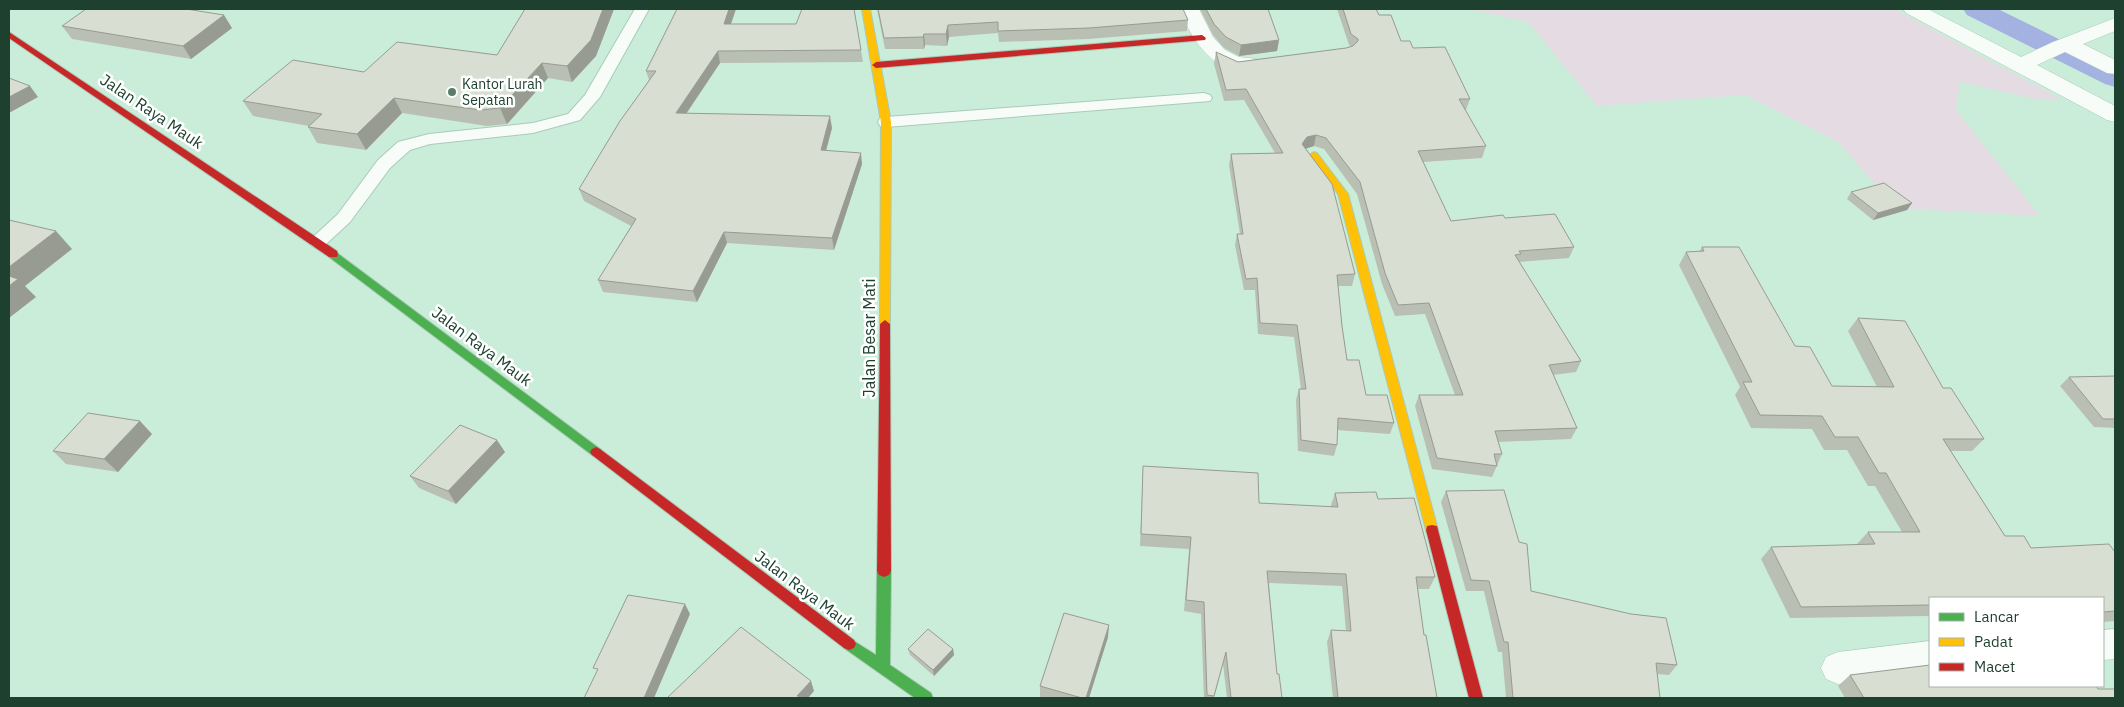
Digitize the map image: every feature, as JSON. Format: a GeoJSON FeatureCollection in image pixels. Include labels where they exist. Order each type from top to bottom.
{"type":"FeatureCollection","features":[{"type":"Feature","properties":{"kind":"street","name":"Jalan Besar Mati"},"geometry":{"type":"LineString","coordinates":[[866,9],[886,122],[883,670]]}},
{"type":"Feature","properties":{"kind":"street"},"geometry":{"type":"LineString","coordinates":[[1189,9],[1202,38],[1216,54],[1236,64],[1265,62]]}},
{"type":"Feature","properties":{"kind":"street"},"geometry":{"type":"LineString","coordinates":[[1912,9],[2022,64],[2115,115]]}},
{"type":"Feature","properties":{"kind":"street"},"geometry":{"type":"LineString","coordinates":[[2022,64],[2115,24]]}},
{"type":"Feature","properties":{"kind":"street","name":"Jalan Raya Mauk"},"geometry":{"type":"LineString","coordinates":[[9,34],[318,242],[883,670],[926,698]]}},
{"type":"Feature","properties":{"kind":"street"},"geometry":{"type":"LineString","coordinates":[[876,65],[1202,38]]}},
{"type":"Feature","properties":{"kind":"street"},"geometry":{"type":"LineString","coordinates":[[2063,45],[2115,68]]}},
{"type":"Feature","properties":{"kind":"street"},"geometry":{"type":"LineString","coordinates":[[1314,155],[1343,194],[1476,698]]}},
{"type":"Feature","properties":{"kind":"street"},"geometry":{"type":"LineString","coordinates":[[1838,668],[1929,657]]}},
{"type":"Feature","properties":{"kind":"lane"},"geometry":{"type":"LineString","coordinates":[[318,242],[344,218],[384,164],[404,146],[429,138],[533,128],[574,117],[592,97],[642,9]]}},
{"type":"Feature","properties":{"kind":"lane"},"geometry":{"type":"LineString","coordinates":[[886,122],[1204,98]]}},
{"type":"Feature","properties":{"kind":"shaded area"},"geometry":{"type":"Polygon","coordinates":[[[1467,9],[1894,9],[2063,100],[2040,100],[1960,82],[1956,110],[2040,216],[1895,208],[1838,142],[1745,95],[1597,106],[1528,22],[1467,9]]]}},
{"type":"Feature","properties":{"kind":"building"},"geometry":{"type":"Polygon","coordinates":[[[86,9],[186,9],[224,15],[183,46],[62,26],[86,9]]]}},
{"type":"Feature","properties":{"kind":"building"},"geometry":{"type":"Polygon","coordinates":[[[525,9],[603,9],[591,40],[567,66],[542,63],[500,108],[480,110],[394,98],[357,134],[308,127],[322,114],[243,101],[293,60],[364,72],[397,42],[497,55],[525,9]]]}},
{"type":"Feature","properties":{"kind":"building"},"geometry":{"type":"Polygon","coordinates":[[[677,9],[729,9],[724,24],[796,24],[802,9],[854,9],[861,50],[718,51],[676,113],[830,116],[821,150],[861,153],[832,238],[724,232],[693,291],[598,280],[636,219],[579,189],[620,121],[656,71],[646,71],[677,9]]]}},
{"type":"Feature","properties":{"kind":"building"},"geometry":{"type":"Polygon","coordinates":[[[878,9],[1183,9],[1188,20],[1089,28],[998,31],[998,22],[948,25],[946,34],[924,34],[923,37],[884,38],[878,9]]]}},
{"type":"Feature","properties":{"kind":"building"},"geometry":{"type":"Polygon","coordinates":[[[1206,9],[1268,9],[1279,40],[1241,45],[1226,37],[1214,24],[1206,9]]]}},
{"type":"Feature","properties":{"kind":"building"},"geometry":{"type":"Polygon","coordinates":[[[1343,9],[1376,9],[1379,15],[1391,15],[1401,41],[1410,41],[1413,48],[1445,47],[1470,99],[1459,99],[1486,146],[1418,151],[1451,221],[1503,215],[1505,218],[1555,214],[1574,247],[1519,251],[1521,254],[1515,255],[1581,361],[1549,365],[1577,428],[1495,431],[1502,454],[1494,454],[1497,466],[1437,458],[1419,395],[1463,395],[1429,303],[1398,305],[1385,273],[1360,182],[1326,138],[1316,135],[1307,137],[1302,144],[1332,184],[1355,274],[1337,275],[1347,360],[1359,360],[1366,395],[1387,395],[1394,423],[1338,418],[1337,445],[1301,440],[1299,389],[1306,389],[1297,325],[1260,323],[1257,278],[1246,279],[1237,234],[1243,234],[1231,154],[1283,153],[1246,89],[1226,90],[1216,52],[1238,62],[1353,46],[1358,39],[1351,34],[1343,9]]]}},
{"type":"Feature","properties":{"kind":"building"},"geometry":{"type":"Polygon","coordinates":[[[9,78],[30,86],[9,97],[9,78]]]}},
{"type":"Feature","properties":{"kind":"building"},"geometry":{"type":"Polygon","coordinates":[[[1884,183],[1912,203],[1878,213],[1851,192],[1884,183]]]}},
{"type":"Feature","properties":{"kind":"building"},"geometry":{"type":"Polygon","coordinates":[[[9,220],[56,231],[9,267],[9,220]]]}},
{"type":"Feature","properties":{"kind":"building"},"geometry":{"type":"Polygon","coordinates":[[[1702,247],[1739,247],[1795,346],[1810,347],[1832,386],[1894,387],[1858,318],[1905,321],[1943,388],[1951,388],[1984,439],[1943,439],[2005,536],[2024,536],[2031,548],[2109,544],[2115,552],[2115,611],[2104,612],[2104,597],[1929,597],[1929,605],[1801,607],[1771,547],[1875,544],[1868,532],[1920,532],[1886,473],[1879,473],[1858,437],[1835,437],[1822,416],[1760,415],[1743,382],[1752,382],[1686,252],[1704,251],[1702,247]]]}},
{"type":"Feature","properties":{"kind":"building"},"geometry":{"type":"Polygon","coordinates":[[[9,276],[18,279],[9,286],[9,276]]]}},
{"type":"Feature","properties":{"kind":"building"},"geometry":{"type":"Polygon","coordinates":[[[2115,376],[2115,419],[2103,419],[2069,377],[2115,376]]]}},
{"type":"Feature","properties":{"kind":"building"},"geometry":{"type":"Polygon","coordinates":[[[88,413],[140,421],[104,459],[53,451],[88,413]]]}},
{"type":"Feature","properties":{"kind":"building"},"geometry":{"type":"Polygon","coordinates":[[[460,425],[497,440],[448,491],[410,476],[460,425]]]}},
{"type":"Feature","properties":{"kind":"building"},"geometry":{"type":"Polygon","coordinates":[[[1143,466],[1258,473],[1259,503],[1338,507],[1335,493],[1376,492],[1378,499],[1414,498],[1435,577],[1416,577],[1424,635],[1426,635],[1437,698],[1338,698],[1331,630],[1351,631],[1346,574],[1267,571],[1277,674],[1279,674],[1282,698],[1231,698],[1226,652],[1214,696],[1207,695],[1204,602],[1186,600],[1191,537],[1141,534],[1143,466]]]}},
{"type":"Feature","properties":{"kind":"building"},"geometry":{"type":"Polygon","coordinates":[[[1504,490],[1519,542],[1527,544],[1531,591],[1631,614],[1666,618],[1677,665],[1656,663],[1660,698],[1513,698],[1508,642],[1504,642],[1489,581],[1471,580],[1446,491],[1504,490]]]}},
{"type":"Feature","properties":{"kind":"building"},"geometry":{"type":"Polygon","coordinates":[[[628,595],[685,604],[644,698],[584,698],[598,669],[593,668],[628,595]]]}},
{"type":"Feature","properties":{"kind":"building"},"geometry":{"type":"Polygon","coordinates":[[[1064,613],[1109,625],[1086,698],[1040,686],[1064,613]]]}},
{"type":"Feature","properties":{"kind":"building"},"geometry":{"type":"Polygon","coordinates":[[[741,627],[811,681],[797,696],[807,698],[667,698],[741,627]]]}},
{"type":"Feature","properties":{"kind":"building"},"geometry":{"type":"Polygon","coordinates":[[[928,629],[953,649],[933,670],[908,649],[928,629]]]}},
{"type":"Feature","properties":{"kind":"building"},"geometry":{"type":"Polygon","coordinates":[[[1929,665],[1929,687],[2097,687],[2098,689],[2115,689],[2115,698],[1864,698],[1850,675],[1929,665]]]}},
{"type":"Feature","properties":{"kind":"waterway"},"geometry":{"type":"LineString","coordinates":[[1977,9],[2115,78]]}},
{"type":"Feature","properties":{"kind":"traffic: fast"},"geometry":{"type":"LineString","coordinates":[[333,254],[596,452]]}},
{"type":"Feature","properties":{"kind":"traffic: fast"},"geometry":{"type":"LineString","coordinates":[[883,669],[884,571]]}},
{"type":"Feature","properties":{"kind":"traffic: fast"},"geometry":{"type":"LineString","coordinates":[[849,644],[926,698]]}},
{"type":"Feature","properties":{"kind":"traffic: slow"},"geometry":{"type":"LineString","coordinates":[[866,9],[886,122],[885,324]]}},
{"type":"Feature","properties":{"kind":"traffic: slow"},"geometry":{"type":"LineString","coordinates":[[1314,155],[1343,194],[1432,530]]}},
{"type":"Feature","properties":{"kind":"traffic: jam"},"geometry":{"type":"LineString","coordinates":[[9,34],[333,254]]}},
{"type":"Feature","properties":{"kind":"traffic: jam"},"geometry":{"type":"LineString","coordinates":[[876,65],[1202,38]]}},
{"type":"Feature","properties":{"kind":"traffic: jam"},"geometry":{"type":"LineString","coordinates":[[884,571],[885,324]]}},
{"type":"Feature","properties":{"kind":"traffic: jam"},"geometry":{"type":"LineString","coordinates":[[596,452],[849,644]]}},
{"type":"Feature","properties":{"kind":"traffic: jam"},"geometry":{"type":"LineString","coordinates":[[1432,530],[1476,698]]}},
{"type":"Feature","properties":{"kind":"place","name":"Kantor Lurah Sepatan"},"geometry":{"type":"Point","coordinates":[452,92]}}]}
